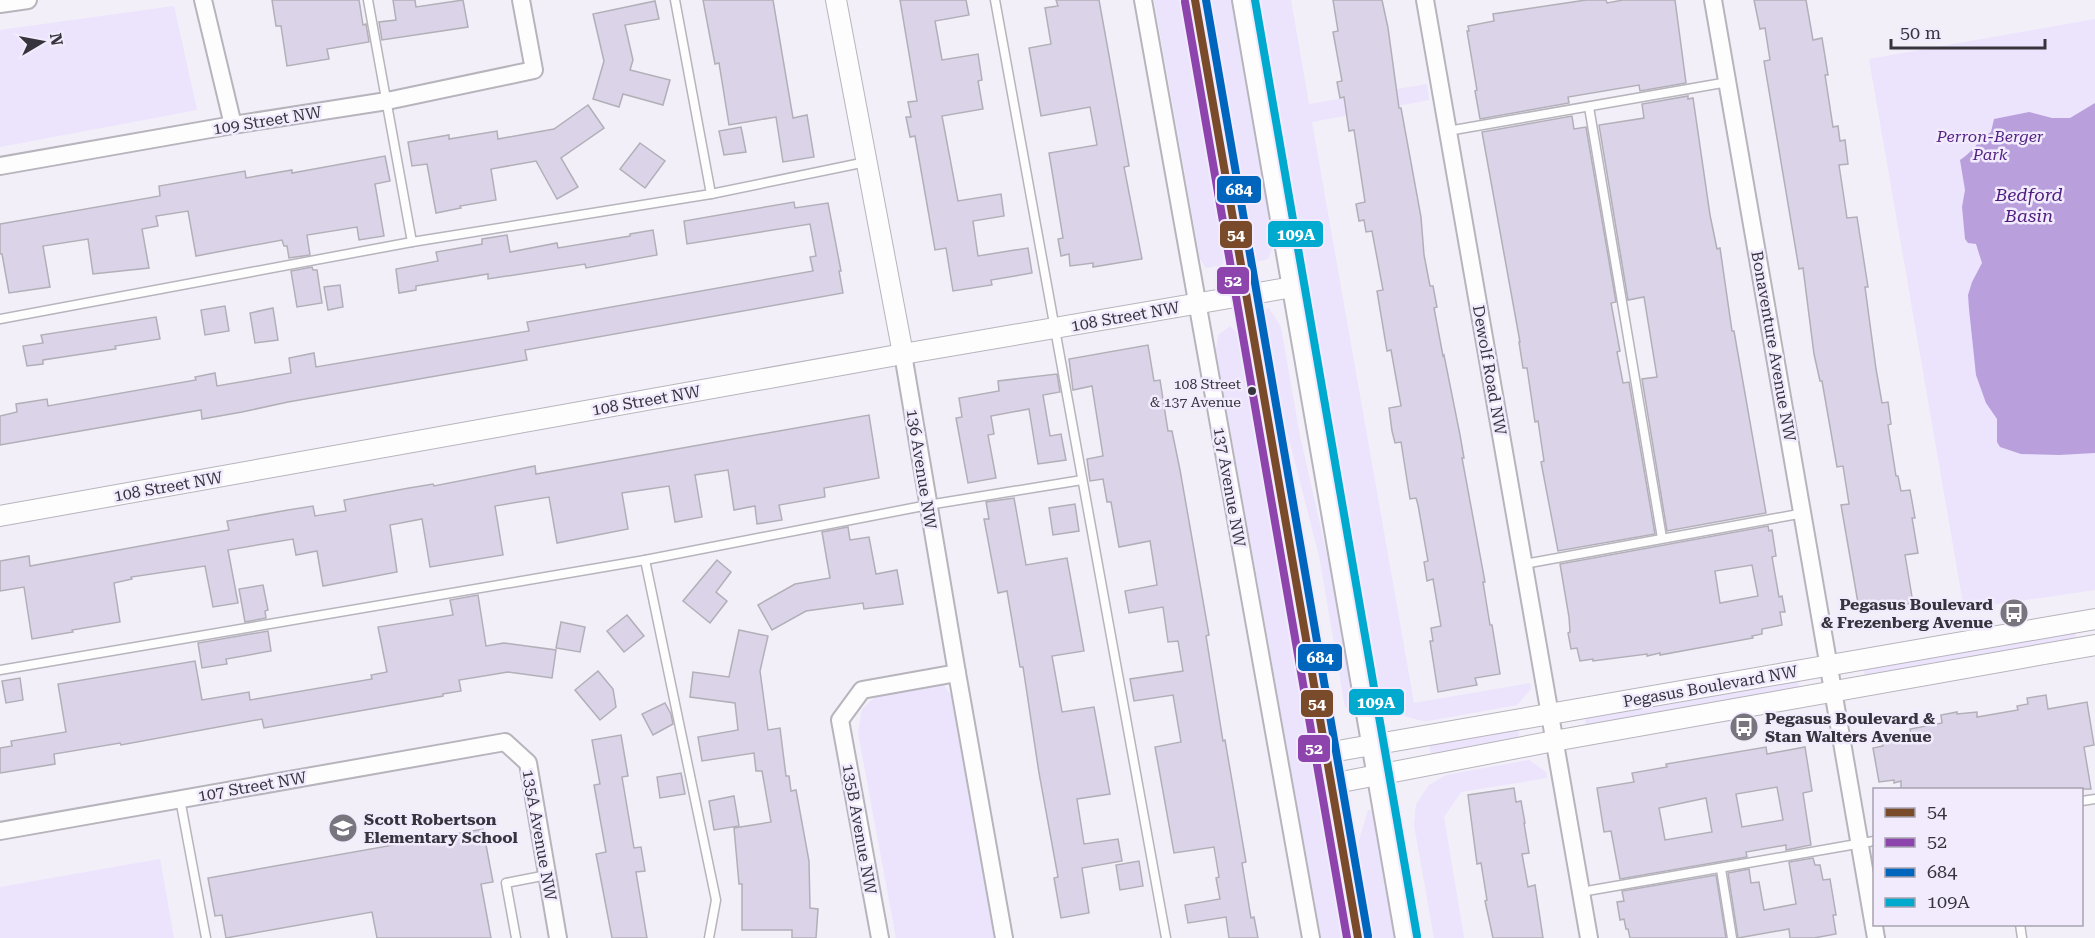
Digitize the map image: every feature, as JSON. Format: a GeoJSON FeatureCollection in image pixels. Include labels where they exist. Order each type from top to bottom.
{"type":"FeatureCollection","features":[{"type":"Feature","properties":{"kind":"main road"},"geometry":{"type":"LineString","coordinates":[[1195,0],[1358,938]]}},
{"type":"Feature","properties":{"kind":"main road"},"geometry":{"type":"LineString","coordinates":[[1244,0],[1407,938]]}},
{"type":"Feature","properties":{"kind":"street"},"geometry":{"type":"LineString","coordinates":[[0,4],[28,0]]}},
{"type":"Feature","properties":{"kind":"street"},"geometry":{"type":"LineString","coordinates":[[203,0],[233,125]]}},
{"type":"Feature","properties":{"kind":"street","name":"109 Street NW"},"geometry":{"type":"LineString","coordinates":[[0,166],[233,125],[387,101],[534,70],[521,0]]}},
{"type":"Feature","properties":{"kind":"street","name":"136 Avenue NW"},"geometry":{"type":"LineString","coordinates":[[836,0],[903,354],[1004,938]]}},
{"type":"Feature","properties":{"kind":"street","name":"137 Avenue NW"},"geometry":{"type":"LineString","coordinates":[[1143,0],[1311,938]]}},
{"type":"Feature","properties":{"kind":"street","name":"Dewolf Road NW"},"geometry":{"type":"LineString","coordinates":[[1425,0],[1589,938]]}},
{"type":"Feature","properties":{"kind":"street","name":"Bonaventure Avenue NW"},"geometry":{"type":"LineString","coordinates":[[1713,0],[1829,665],[1867,842],[1873,906]]}},
{"type":"Feature","properties":{"kind":"street","name":"108 Street NW"},"geometry":{"type":"LineString","coordinates":[[0,516],[903,354],[1293,287]]}},
{"type":"Feature","properties":{"kind":"street","name":"Pegasus Boulevard NW"},"geometry":{"type":"LineString","coordinates":[[1326,753],[2095,619]]}},
{"type":"Feature","properties":{"kind":"street","name":"Pegasus Boulevard NW"},"geometry":{"type":"LineString","coordinates":[[1331,784],[1554,741],[2095,645]]}},
{"type":"Feature","properties":{"kind":"street","name":"135B Avenue NW"},"geometry":{"type":"LineString","coordinates":[[880,938],[840,720],[862,690],[957,673]]}},
{"type":"Feature","properties":{"kind":"street","name":"107 Street NW"},"geometry":{"type":"LineString","coordinates":[[0,831],[504,742]]}},
{"type":"Feature","properties":{"kind":"street","name":"135A Avenue NW"},"geometry":{"type":"LineString","coordinates":[[504,742],[528,763],[558,938]]}},
{"type":"Feature","properties":{"kind":"lane"},"geometry":{"type":"LineString","coordinates":[[368,0],[412,243]]}},
{"type":"Feature","properties":{"kind":"lane"},"geometry":{"type":"LineString","coordinates":[[675,0],[711,194]]}},
{"type":"Feature","properties":{"kind":"lane"},"geometry":{"type":"LineString","coordinates":[[995,0],[1166,938]]}},
{"type":"Feature","properties":{"kind":"lane"},"geometry":{"type":"LineString","coordinates":[[1448,131],[1728,82]]}},
{"type":"Feature","properties":{"kind":"lane"},"geometry":{"type":"LineString","coordinates":[[1589,107],[1662,538]]}},
{"type":"Feature","properties":{"kind":"lane"},"geometry":{"type":"LineString","coordinates":[[0,319],[412,243],[711,194],[866,162]]}},
{"type":"Feature","properties":{"kind":"lane"},"geometry":{"type":"LineString","coordinates":[[0,670],[645,560],[928,505],[1082,480]]}},
{"type":"Feature","properties":{"kind":"lane"},"geometry":{"type":"LineString","coordinates":[[1524,564],[1804,513]]}},
{"type":"Feature","properties":{"kind":"lane"},"geometry":{"type":"LineString","coordinates":[[645,560],[716,900],[709,938]]}},
{"type":"Feature","properties":{"kind":"lane"},"geometry":{"type":"LineString","coordinates":[[180,799],[206,938]]}},
{"type":"Feature","properties":{"kind":"lane"},"geometry":{"type":"LineString","coordinates":[[1581,892],[1867,842]]}},
{"type":"Feature","properties":{"kind":"lane"},"geometry":{"type":"LineString","coordinates":[[1721,869],[1732,938]]}},
{"type":"Feature","properties":{"kind":"lane"},"geometry":{"type":"LineString","coordinates":[[516,938],[506,883],[547,875]]}},
{"type":"Feature","properties":{"kind":"green space"},"geometry":{"type":"Polygon","coordinates":[[[1154,0],[1182,0],[1226,250],[1223,265],[1206,268],[1200,259],[1154,0]]]}},
{"type":"Feature","properties":{"kind":"green space"},"geometry":{"type":"Polygon","coordinates":[[[1210,0],[1233,0],[1274,230],[1272,249],[1268,259],[1256,262],[1210,0]]]}},
{"type":"Feature","properties":{"kind":"green space"},"geometry":{"type":"Polygon","coordinates":[[[1261,0],[1291,0],[1309,104],[1427,84],[1429,100],[1312,122],[1414,703],[1530,683],[1531,689],[1517,705],[1428,721],[1410,718],[1388,706],[1377,683],[1291,189],[1261,0]]]}},
{"type":"Feature","properties":{"kind":"green space"},"geometry":{"type":"Polygon","coordinates":[[[174,6],[197,110],[0,147],[0,30],[174,6]]]}},
{"type":"Feature","properties":{"kind":"green space","name":"Perron-Berger Park"},"geometry":{"type":"Polygon","coordinates":[[[2095,19],[2095,590],[1964,609],[1869,59],[2095,19]]]}},
{"type":"Feature","properties":{"kind":"green space"},"geometry":{"type":"Polygon","coordinates":[[[1269,308],[1281,327],[1300,436],[1336,595],[1356,704],[1345,707],[1319,556],[1281,408],[1264,310],[1269,308]]]}},
{"type":"Feature","properties":{"kind":"green space"},"geometry":{"type":"Polygon","coordinates":[[[1230,326],[1242,344],[1346,938],[1321,938],[1216,350],[1218,335],[1230,326]]]}},
{"type":"Feature","properties":{"kind":"green space"},"geometry":{"type":"Polygon","coordinates":[[[2075,630],[2076,639],[1865,676],[1863,668],[2075,630]]]}},
{"type":"Feature","properties":{"kind":"green space"},"geometry":{"type":"Polygon","coordinates":[[[1798,680],[1799,688],[1586,726],[1585,717],[1798,680]]]}},
{"type":"Feature","properties":{"kind":"green space"},"geometry":{"type":"Polygon","coordinates":[[[936,683],[944,685],[951,695],[994,938],[896,938],[858,733],[862,709],[881,692],[936,683]]]}},
{"type":"Feature","properties":{"kind":"green space"},"geometry":{"type":"Polygon","coordinates":[[[1518,729],[1519,738],[1431,754],[1429,745],[1518,729]]]}},
{"type":"Feature","properties":{"kind":"green space"},"geometry":{"type":"Polygon","coordinates":[[[1529,760],[1546,772],[1547,778],[1461,792],[1444,817],[1464,938],[1434,938],[1414,825],[1416,804],[1429,785],[1446,775],[1529,760]]]}},
{"type":"Feature","properties":{"kind":"green space"},"geometry":{"type":"Polygon","coordinates":[[[1368,810],[1372,810],[1375,814],[1397,938],[1374,938],[1360,861],[1359,840],[1368,810]]]}},
{"type":"Feature","properties":{"kind":"green space"},"geometry":{"type":"Polygon","coordinates":[[[160,859],[174,938],[0,938],[0,887],[160,859]]]}},
{"type":"Feature","properties":{"kind":"water","name":"Bedford Basin"},"geometry":{"type":"Polygon","coordinates":[[[2095,103],[2095,453],[2021,454],[2000,447],[1997,442],[1997,419],[1986,403],[1976,375],[1968,295],[1982,263],[1976,244],[1968,243],[1965,239],[1962,207],[1965,190],[1960,160],[1991,132],[1994,119],[2029,112],[2052,118],[2070,118],[2095,103]]]}},
{"type":"Feature","properties":{"kind":"building"},"geometry":{"type":"Polygon","coordinates":[[[272,0],[359,0],[363,25],[366,24],[369,42],[327,49],[329,59],[287,66],[281,26],[276,26],[272,0]]]}},
{"type":"Feature","properties":{"kind":"building"},"geometry":{"type":"Polygon","coordinates":[[[393,0],[415,0],[416,7],[463,0],[468,27],[382,40],[379,22],[396,20],[393,0]]]}},
{"type":"Feature","properties":{"kind":"building"},"geometry":{"type":"Polygon","coordinates":[[[703,0],[773,0],[793,118],[807,115],[814,157],[783,162],[776,117],[729,125],[719,63],[715,64],[703,0]]]}},
{"type":"Feature","properties":{"kind":"building"},"geometry":{"type":"Polygon","coordinates":[[[900,0],[966,0],[969,15],[935,21],[942,60],[978,54],[982,80],[978,81],[983,109],[942,116],[958,201],[1001,194],[1004,216],[973,221],[978,256],[1028,248],[1032,273],[991,280],[992,285],[953,291],[946,248],[935,250],[915,136],[910,137],[906,117],[911,117],[908,102],[917,101],[900,0]]]}},
{"type":"Feature","properties":{"kind":"building"},"geometry":{"type":"Polygon","coordinates":[[[1056,0],[1099,0],[1129,166],[1124,167],[1142,259],[1093,267],[1093,263],[1070,266],[1069,254],[1061,256],[1058,239],[1063,238],[1049,153],[1097,145],[1090,107],[1041,116],[1029,48],[1051,44],[1045,8],[1058,6],[1056,0]]]}},
{"type":"Feature","properties":{"kind":"building"},"geometry":{"type":"Polygon","coordinates":[[[1333,0],[1382,0],[1388,28],[1399,108],[1401,108],[1421,217],[1424,255],[1437,307],[1434,308],[1460,435],[1464,458],[1462,458],[1500,674],[1475,678],[1477,685],[1438,692],[1430,641],[1433,641],[1431,628],[1441,626],[1433,579],[1427,581],[1424,562],[1428,561],[1418,505],[1416,498],[1410,499],[1401,442],[1395,443],[1392,431],[1389,408],[1401,406],[1391,350],[1387,351],[1377,291],[1383,290],[1372,231],[1366,232],[1364,220],[1359,221],[1356,204],[1365,202],[1354,130],[1349,131],[1344,97],[1340,98],[1337,82],[1342,81],[1333,32],[1338,31],[1333,0]]]}},
{"type":"Feature","properties":{"kind":"building"},"geometry":{"type":"Polygon","coordinates":[[[1586,0],[1606,0],[1607,3],[1623,0],[1675,0],[1686,83],[1640,91],[1639,85],[1568,97],[1569,103],[1480,119],[1468,26],[1494,21],[1493,14],[1586,0]]]}},
{"type":"Feature","properties":{"kind":"building"},"geometry":{"type":"Polygon","coordinates":[[[1754,0],[1806,0],[1813,40],[1822,38],[1833,127],[1838,126],[1840,141],[1845,140],[1848,164],[1839,165],[1847,218],[1857,217],[1868,287],[1865,287],[1876,369],[1882,403],[1888,402],[1891,424],[1888,425],[1896,476],[1898,476],[1901,491],[1910,490],[1915,518],[1912,518],[1918,553],[1905,555],[1913,603],[1863,612],[1861,602],[1858,603],[1841,505],[1849,504],[1843,466],[1837,467],[1822,381],[1820,381],[1814,354],[1803,268],[1799,269],[1764,61],[1770,60],[1765,28],[1760,29],[1754,0]]]}},
{"type":"Feature","properties":{"kind":"building"},"geometry":{"type":"Polygon","coordinates":[[[655,1],[659,19],[625,25],[633,60],[630,70],[670,80],[663,105],[623,94],[619,107],[593,99],[604,61],[593,14],[655,1]]]}},
{"type":"Feature","properties":{"kind":"building"},"geometry":{"type":"Polygon","coordinates":[[[1688,96],[1688,99],[1693,98],[1710,215],[1717,249],[1720,248],[1732,331],[1734,331],[1766,513],[1667,531],[1642,379],[1657,377],[1644,297],[1628,300],[1599,125],[1644,118],[1642,104],[1688,96]]]}},
{"type":"Feature","properties":{"kind":"building"},"geometry":{"type":"Polygon","coordinates":[[[588,105],[604,128],[561,158],[578,187],[557,199],[536,161],[491,169],[496,200],[436,213],[427,164],[412,166],[408,142],[449,135],[449,139],[497,131],[498,139],[554,129],[588,105]]]}},
{"type":"Feature","properties":{"kind":"building"},"geometry":{"type":"Polygon","coordinates":[[[1572,116],[1574,129],[1586,127],[1616,302],[1611,303],[1620,351],[1617,352],[1623,383],[1629,382],[1655,534],[1558,551],[1541,462],[1544,461],[1538,421],[1535,422],[1527,368],[1523,368],[1482,132],[1572,116]]]}},
{"type":"Feature","properties":{"kind":"building"},"geometry":{"type":"Polygon","coordinates":[[[741,127],[746,152],[724,155],[719,131],[741,127]]]}},
{"type":"Feature","properties":{"kind":"building"},"geometry":{"type":"Polygon","coordinates":[[[640,143],[665,161],[645,188],[620,169],[640,143]]]}},
{"type":"Feature","properties":{"kind":"building"},"geometry":{"type":"Polygon","coordinates":[[[385,156],[390,181],[375,184],[384,236],[359,240],[357,227],[307,235],[310,255],[289,258],[287,246],[284,246],[282,240],[196,256],[188,211],[156,216],[158,226],[142,229],[149,268],[93,274],[88,239],[43,246],[50,287],[9,293],[2,254],[0,254],[0,224],[160,196],[159,186],[245,171],[246,178],[292,170],[292,173],[385,156]]]}},
{"type":"Feature","properties":{"kind":"building"},"geometry":{"type":"Polygon","coordinates":[[[794,202],[795,208],[828,203],[843,293],[525,350],[527,360],[242,412],[202,419],[201,410],[0,445],[0,416],[17,412],[16,404],[47,399],[48,406],[196,380],[195,377],[215,373],[217,386],[291,373],[289,358],[314,353],[316,367],[529,331],[527,322],[813,271],[810,257],[816,256],[810,224],[687,244],[684,221],[794,202]]]}},
{"type":"Feature","properties":{"kind":"building"},"geometry":{"type":"Polygon","coordinates":[[[653,230],[657,255],[586,268],[585,264],[488,279],[488,274],[416,286],[416,290],[399,293],[396,269],[438,261],[436,252],[482,244],[482,239],[507,235],[510,252],[557,243],[558,248],[653,230]]]}},
{"type":"Feature","properties":{"kind":"building"},"geometry":{"type":"Polygon","coordinates":[[[312,267],[313,270],[317,270],[322,303],[297,307],[291,271],[312,267]]]}},
{"type":"Feature","properties":{"kind":"building"},"geometry":{"type":"Polygon","coordinates":[[[340,285],[343,307],[328,310],[324,287],[340,285]]]}},
{"type":"Feature","properties":{"kind":"building"},"geometry":{"type":"Polygon","coordinates":[[[225,306],[229,331],[205,335],[201,310],[225,306]]]}},
{"type":"Feature","properties":{"kind":"building"},"geometry":{"type":"Polygon","coordinates":[[[273,308],[278,340],[255,343],[250,313],[273,308]]]}},
{"type":"Feature","properties":{"kind":"building"},"geometry":{"type":"Polygon","coordinates":[[[156,317],[160,339],[115,346],[116,349],[43,360],[43,364],[27,366],[23,346],[43,343],[41,335],[156,317]]]}},
{"type":"Feature","properties":{"kind":"building"},"geometry":{"type":"Polygon","coordinates":[[[1148,345],[1154,381],[1160,380],[1168,431],[1172,431],[1180,470],[1209,635],[1206,636],[1223,741],[1225,740],[1246,862],[1242,863],[1251,918],[1254,917],[1258,938],[1229,938],[1226,917],[1188,923],[1185,905],[1220,899],[1214,847],[1174,853],[1155,747],[1181,742],[1173,695],[1134,701],[1130,679],[1183,671],[1178,641],[1168,642],[1163,607],[1129,613],[1125,591],[1157,585],[1150,541],[1119,547],[1111,502],[1107,502],[1103,479],[1090,481],[1087,459],[1103,456],[1092,386],[1073,390],[1069,359],[1148,345]]]}},
{"type":"Feature","properties":{"kind":"building"},"geometry":{"type":"Polygon","coordinates":[[[1057,374],[1060,392],[1043,395],[1050,436],[1061,434],[1066,460],[1038,464],[1029,409],[991,416],[994,434],[988,435],[996,478],[968,483],[956,418],[962,417],[959,398],[999,391],[998,381],[1057,374]]]}},
{"type":"Feature","properties":{"kind":"building"},"geometry":{"type":"Polygon","coordinates":[[[869,415],[879,478],[824,488],[825,497],[779,505],[782,520],[757,524],[755,506],[734,510],[728,470],[695,475],[702,517],[675,522],[669,486],[622,493],[628,529],[557,543],[549,497],[495,506],[503,555],[430,567],[422,519],[390,525],[397,572],[323,586],[317,551],[296,555],[293,539],[228,550],[238,603],[213,607],[205,566],[131,577],[132,579],[114,583],[120,622],[32,639],[24,587],[0,591],[0,561],[29,556],[30,566],[229,530],[227,521],[288,510],[313,506],[315,516],[346,511],[344,500],[409,488],[433,484],[434,486],[535,466],[536,474],[869,415]]]}},
{"type":"Feature","properties":{"kind":"building"},"geometry":{"type":"Polygon","coordinates":[[[1014,498],[1026,565],[1067,558],[1084,651],[1052,656],[1062,712],[1094,707],[1110,794],[1077,799],[1084,844],[1118,839],[1122,861],[1082,868],[1089,913],[1061,918],[1054,878],[1058,877],[1023,667],[1020,667],[1007,591],[998,593],[984,519],[989,519],[986,502],[1014,498]]]}},
{"type":"Feature","properties":{"kind":"building"},"geometry":{"type":"Polygon","coordinates":[[[1075,504],[1079,531],[1053,535],[1049,508],[1075,504]]]}},
{"type":"Feature","properties":{"kind":"building"},"geometry":{"type":"Polygon","coordinates":[[[1768,526],[1769,531],[1772,530],[1776,556],[1772,557],[1779,597],[1782,596],[1785,612],[1780,612],[1782,625],[1762,629],[1762,634],[1752,636],[1753,638],[1660,655],[1660,653],[1580,661],[1577,648],[1571,649],[1568,633],[1570,632],[1569,617],[1560,564],[1768,526]],[[1752,565],[1715,571],[1720,603],[1758,596],[1752,565]]]}},
{"type":"Feature","properties":{"kind":"building"},"geometry":{"type":"Polygon","coordinates":[[[848,527],[850,540],[869,537],[876,574],[897,570],[903,604],[864,609],[863,603],[806,611],[772,630],[758,605],[795,584],[830,578],[822,532],[848,527]]]}},
{"type":"Feature","properties":{"kind":"building"},"geometry":{"type":"Polygon","coordinates":[[[717,560],[731,572],[716,592],[727,601],[710,623],[683,601],[717,560]]]}},
{"type":"Feature","properties":{"kind":"building"},"geometry":{"type":"Polygon","coordinates":[[[263,585],[268,610],[265,611],[266,618],[245,622],[239,589],[263,585]]]}},
{"type":"Feature","properties":{"kind":"building"},"geometry":{"type":"Polygon","coordinates":[[[478,595],[486,646],[504,643],[556,650],[552,678],[508,672],[459,680],[461,691],[443,694],[443,696],[264,728],[262,719],[121,745],[120,743],[54,754],[55,764],[0,773],[0,748],[12,746],[11,741],[66,732],[58,684],[195,661],[202,700],[249,692],[250,700],[372,679],[371,675],[387,672],[378,627],[453,615],[450,600],[478,595]]]}},
{"type":"Feature","properties":{"kind":"building"},"geometry":{"type":"Polygon","coordinates":[[[627,615],[644,636],[624,652],[607,631],[627,615]]]}},
{"type":"Feature","properties":{"kind":"building"},"geometry":{"type":"Polygon","coordinates":[[[561,622],[585,627],[580,652],[556,648],[561,622]]]}},
{"type":"Feature","properties":{"kind":"building"},"geometry":{"type":"Polygon","coordinates":[[[739,630],[768,636],[760,671],[768,730],[780,728],[786,776],[789,776],[791,791],[796,790],[809,861],[810,908],[818,909],[816,938],[792,938],[792,930],[742,930],[742,884],[739,884],[734,828],[771,822],[762,771],[756,771],[754,753],[702,761],[698,737],[738,730],[735,703],[690,697],[693,672],[729,677],[739,630]]]}},
{"type":"Feature","properties":{"kind":"building"},"geometry":{"type":"Polygon","coordinates":[[[268,631],[271,651],[226,659],[227,664],[202,668],[198,643],[268,631]]]}},
{"type":"Feature","properties":{"kind":"building"},"geometry":{"type":"Polygon","coordinates":[[[598,671],[613,689],[616,707],[600,720],[575,690],[598,671]]]}},
{"type":"Feature","properties":{"kind":"building"},"geometry":{"type":"Polygon","coordinates":[[[20,678],[23,700],[6,703],[2,681],[20,678]]]}},
{"type":"Feature","properties":{"kind":"building"},"geometry":{"type":"Polygon","coordinates":[[[2046,695],[2048,709],[2087,702],[2094,745],[2084,747],[2091,789],[1901,788],[1901,781],[1879,782],[1873,748],[1883,746],[1882,741],[1911,736],[1910,729],[1942,723],[1941,715],[1977,712],[1977,717],[2018,710],[2017,706],[2028,704],[2027,698],[2046,695]]]}},
{"type":"Feature","properties":{"kind":"building"},"geometry":{"type":"Polygon","coordinates":[[[665,703],[673,724],[653,735],[642,714],[665,703]]]}},
{"type":"Feature","properties":{"kind":"building"},"geometry":{"type":"Polygon","coordinates":[[[621,735],[628,776],[622,777],[634,848],[641,847],[645,871],[636,872],[647,938],[612,938],[596,854],[606,852],[594,785],[600,784],[592,740],[621,735]]]}},
{"type":"Feature","properties":{"kind":"building"},"geometry":{"type":"Polygon","coordinates":[[[1766,747],[1767,754],[1805,747],[1812,791],[1803,793],[1811,845],[1786,850],[1786,845],[1746,852],[1747,857],[1620,879],[1611,831],[1604,832],[1597,788],[1634,782],[1632,773],[1667,767],[1666,764],[1766,747]],[[1777,787],[1736,794],[1742,827],[1783,820],[1777,787]],[[1706,798],[1659,808],[1665,840],[1712,832],[1706,798]]]}},
{"type":"Feature","properties":{"kind":"building"},"geometry":{"type":"Polygon","coordinates":[[[681,773],[685,794],[660,798],[657,777],[681,773]]]}},
{"type":"Feature","properties":{"kind":"building"},"geometry":{"type":"Polygon","coordinates":[[[1514,788],[1516,802],[1521,801],[1525,823],[1529,853],[1522,854],[1528,887],[1535,885],[1543,938],[1493,938],[1485,901],[1487,900],[1481,863],[1477,864],[1468,795],[1514,788]]]}},
{"type":"Feature","properties":{"kind":"building"},"geometry":{"type":"Polygon","coordinates":[[[734,796],[739,826],[714,830],[709,801],[734,796]]]}},
{"type":"Feature","properties":{"kind":"building"},"geometry":{"type":"Polygon","coordinates":[[[483,829],[493,882],[481,884],[491,938],[377,938],[372,912],[226,938],[222,915],[215,916],[208,878],[483,829]]]}},
{"type":"Feature","properties":{"kind":"building"},"geometry":{"type":"Polygon","coordinates":[[[1813,858],[1815,865],[1820,865],[1823,880],[1830,879],[1836,915],[1833,915],[1836,934],[1814,938],[1790,938],[1789,929],[1738,938],[1728,873],[1749,869],[1751,883],[1759,882],[1764,910],[1796,904],[1789,862],[1813,858]]]}},
{"type":"Feature","properties":{"kind":"building"},"geometry":{"type":"Polygon","coordinates":[[[1139,861],[1143,886],[1120,890],[1116,865],[1139,861]]]}},
{"type":"Feature","properties":{"kind":"building"},"geometry":{"type":"Polygon","coordinates":[[[1716,875],[1726,938],[1630,938],[1624,919],[1620,920],[1617,902],[1624,901],[1622,891],[1716,875]]]}},
{"type":"Feature","properties":{"kind":"transit line","name":"54"},"geometry":{"type":"LineString","coordinates":[[1195,0],[1358,938]]}},
{"type":"Feature","properties":{"kind":"transit line","name":"684"},"geometry":{"type":"LineString","coordinates":[[1206,0],[1368,936]]}},
{"type":"Feature","properties":{"kind":"transit line","name":"109A"},"geometry":{"type":"LineString","coordinates":[[1255,0],[1417,936]]}},
{"type":"Feature","properties":{"kind":"transit line","name":"52"},"geometry":{"type":"LineString","coordinates":[[1185,2],[1347,938]]}},
{"type":"Feature","properties":{"kind":"place","name":"108 Street & 137 Avenue"},"geometry":{"type":"Point","coordinates":[1252,391]}},
{"type":"Feature","properties":{"kind":"place","name":"Pegasus Boulevard & Frezenberg Avenue"},"geometry":{"type":"Point","coordinates":[2014,613]}},
{"type":"Feature","properties":{"kind":"place","name":"Pegasus Boulevard & Stan Walters Avenue"},"geometry":{"type":"Point","coordinates":[1744,727]}},
{"type":"Feature","properties":{"kind":"place","name":"Scott Robertson Elementary School"},"geometry":{"type":"Point","coordinates":[343,828]}}]}
